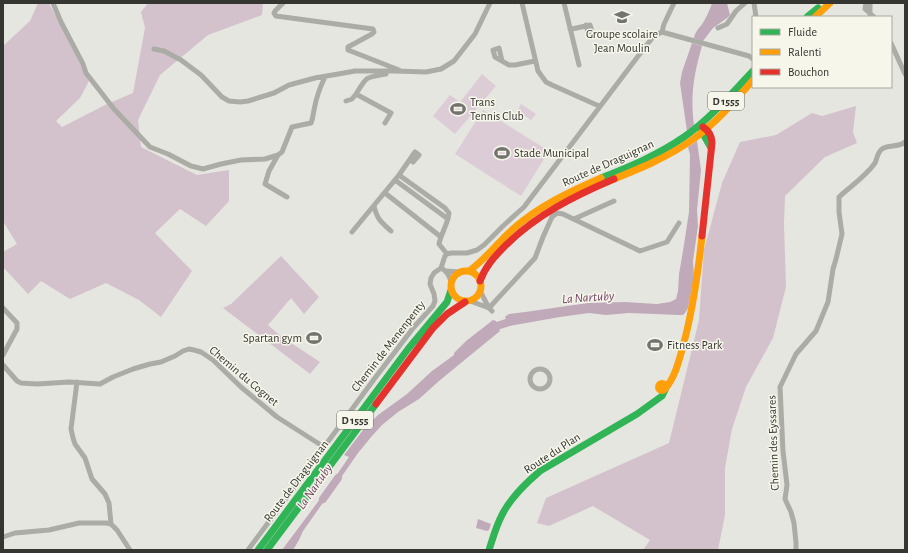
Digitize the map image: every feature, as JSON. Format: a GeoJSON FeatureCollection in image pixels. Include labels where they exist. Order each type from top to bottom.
{"type":"FeatureCollection","features":[{"type":"Feature","properties":{"kind":"main road"},"geometry":{"type":"LineString","coordinates":[[808,16],[823,3]]}},
{"type":"Feature","properties":{"kind":"main road"},"geometry":{"type":"LineString","coordinates":[[816,16],[830,3]]}},
{"type":"Feature","properties":{"kind":"main road","name":"Route de Draguignan"},"geometry":{"type":"LineString","coordinates":[[480,281],[487,267],[497,254],[520,232],[544,214],[576,196],[660,159],[687,144],[752,72]]}},
{"type":"Feature","properties":{"kind":"main road","name":"Route de Draguignan"},"geometry":{"type":"LineString","coordinates":[[469,271],[478,265],[516,226],[540,208],[569,192],[657,154],[700,130],[727,109],[752,81]]}},
{"type":"Feature","properties":{"kind":"main road","name":"Route du Plan"},"geometry":{"type":"LineString","coordinates":[[489,550],[502,514],[526,483],[540,471],[649,406],[663,388],[671,383],[684,344],[698,272],[711,148],[700,130]]}},
{"type":"Feature","properties":{"kind":"main road"},"geometry":{"type":"LineString","coordinates":[[469,271],[478,276],[481,288],[475,299],[460,301],[451,290],[451,281],[454,275],[460,272],[469,271]]}},
{"type":"Feature","properties":{"kind":"main road","name":"Route de Draguignan"},"geometry":{"type":"LineString","coordinates":[[258,550],[408,349],[447,302],[451,290]]}},
{"type":"Feature","properties":{"kind":"main road","name":"Route de Draguignan"},"geometry":{"type":"LineString","coordinates":[[267,550],[361,423],[434,328],[447,314],[468,301]]}},
{"type":"Feature","properties":{"kind":"street"},"geometry":{"type":"LineString","coordinates":[[53,3],[86,73],[114,109],[150,148],[168,154],[191,166],[203,169],[241,160],[265,159],[278,155]]}},
{"type":"Feature","properties":{"kind":"street"},"geometry":{"type":"LineString","coordinates":[[283,3],[275,11],[274,13],[276,16],[373,29],[374,32],[372,34],[348,47],[348,50],[397,68],[402,72]]}},
{"type":"Feature","properties":{"kind":"street"},"geometry":{"type":"LineString","coordinates":[[154,49],[164,51],[181,60],[201,75],[222,97],[229,101],[248,101],[274,93],[289,85],[325,76],[355,71],[426,72],[441,69],[454,61],[475,34],[490,3]]}},
{"type":"Feature","properties":{"kind":"street"},"geometry":{"type":"LineString","coordinates":[[522,3],[538,72],[546,82],[599,106]]}},
{"type":"Feature","properties":{"kind":"street"},"geometry":{"type":"LineString","coordinates":[[564,3],[579,65]]}},
{"type":"Feature","properties":{"kind":"street"},"geometry":{"type":"LineString","coordinates":[[662,32],[664,24],[674,3]]}},
{"type":"Feature","properties":{"kind":"street"},"geometry":{"type":"LineString","coordinates":[[718,28],[727,24],[736,11],[745,3]]}},
{"type":"Feature","properties":{"kind":"street"},"geometry":{"type":"LineString","coordinates":[[754,3],[756,16]]}},
{"type":"Feature","properties":{"kind":"street"},"geometry":{"type":"LineString","coordinates":[[866,3],[865,10],[872,15]]}},
{"type":"Feature","properties":{"kind":"street"},"geometry":{"type":"LineString","coordinates":[[870,3],[872,15]]}},
{"type":"Feature","properties":{"kind":"street"},"geometry":{"type":"LineString","coordinates":[[570,29],[586,26]]}},
{"type":"Feature","properties":{"kind":"street"},"geometry":{"type":"LineString","coordinates":[[399,175],[445,208],[449,213],[439,244],[447,254],[468,253],[477,250],[524,207],[599,106],[654,36],[662,32],[752,56]]}},
{"type":"Feature","properties":{"kind":"street"},"geometry":{"type":"LineString","coordinates":[[892,45],[905,74]]}},
{"type":"Feature","properties":{"kind":"street"},"geometry":{"type":"LineString","coordinates":[[502,61],[515,65],[535,61]]}},
{"type":"Feature","properties":{"kind":"street"},"geometry":{"type":"LineString","coordinates":[[346,101],[352,99],[364,80],[368,77],[395,71]]}},
{"type":"Feature","properties":{"kind":"street"},"geometry":{"type":"LineString","coordinates":[[287,197],[265,184],[278,155],[282,152],[292,127],[311,123],[314,117],[320,86],[325,76]]}},
{"type":"Feature","properties":{"kind":"street"},"geometry":{"type":"LineString","coordinates":[[742,93],[752,77]]}},
{"type":"Feature","properties":{"kind":"street"},"geometry":{"type":"LineString","coordinates":[[356,94],[391,113],[385,123]]}},
{"type":"Feature","properties":{"kind":"street","name":"Chemin des Eyssares"},"geometry":{"type":"LineString","coordinates":[[796,550],[794,523],[791,512],[784,499],[787,485],[783,451],[780,387],[796,354],[816,331],[828,302],[833,268],[842,234],[839,212],[839,197],[856,183],[875,162],[878,154],[882,150],[902,145],[905,142]]}},
{"type":"Feature","properties":{"kind":"street"},"geometry":{"type":"LineString","coordinates":[[352,232],[410,160]]}},
{"type":"Feature","properties":{"kind":"street"},"geometry":{"type":"LineString","coordinates":[[395,180],[448,219]]}},
{"type":"Feature","properties":{"kind":"street"},"geometry":{"type":"LineString","coordinates":[[384,193],[440,237]]}},
{"type":"Feature","properties":{"kind":"street"},"geometry":{"type":"LineString","coordinates":[[574,219],[614,201]]}},
{"type":"Feature","properties":{"kind":"street"},"geometry":{"type":"LineString","coordinates":[[374,206],[380,221],[391,231]]}},
{"type":"Feature","properties":{"kind":"street"},"geometry":{"type":"LineString","coordinates":[[490,310],[536,258],[543,236],[552,217],[557,213],[574,219],[640,251],[667,242],[679,223]]}},
{"type":"Feature","properties":{"kind":"street","name":"Chemin de Menenpenty"},"geometry":{"type":"LineString","coordinates":[[248,550],[386,363],[414,327],[433,306],[435,301],[430,284],[431,278],[434,273],[444,269],[445,256],[447,254]]}},
{"type":"Feature","properties":{"kind":"street"},"geometry":{"type":"LineString","coordinates":[[444,269],[460,272]]}},
{"type":"Feature","properties":{"kind":"street"},"geometry":{"type":"LineString","coordinates":[[444,269],[451,281]]}},
{"type":"Feature","properties":{"kind":"street"},"geometry":{"type":"LineString","coordinates":[[480,291],[490,310]]}},
{"type":"Feature","properties":{"kind":"street"},"geometry":{"type":"LineString","coordinates":[[468,301],[490,310]]}},
{"type":"Feature","properties":{"kind":"street"},"geometry":{"type":"LineString","coordinates":[[3,308],[18,323],[17,329],[3,355]]}},
{"type":"Feature","properties":{"kind":"street","name":"Chemin du Cognet"},"geometry":{"type":"LineString","coordinates":[[3,365],[17,381],[21,383],[45,384],[77,382],[100,384],[133,369],[161,362],[189,349],[202,352],[277,417],[324,447]]}},
{"type":"Feature","properties":{"kind":"street"},"geometry":{"type":"LineString","coordinates":[[77,382],[71,429],[73,438],[75,444],[85,458],[92,479],[105,494],[110,503],[111,524]]}},
{"type":"Feature","properties":{"kind":"street"},"geometry":{"type":"LineString","coordinates":[[3,537],[16,533],[49,530],[79,523],[106,523],[111,524],[117,530],[130,550]]}},
{"type":"Feature","properties":{"kind":"shaded area"},"geometry":{"type":"Polygon","coordinates":[[[38,3],[49,3],[89,81],[80,98],[56,121],[62,127],[107,104],[133,93],[145,28],[141,12],[148,3],[263,3],[262,15],[208,35],[160,75],[138,120],[141,147],[197,175],[229,170],[229,201],[206,226],[180,209],[155,233],[192,271],[161,317],[139,300],[106,283],[70,299],[41,281],[28,294],[3,267],[3,252],[17,244],[3,221],[3,46],[30,21],[38,3]]]}},
{"type":"Feature","properties":{"kind":"shaded area"},"geometry":{"type":"Polygon","coordinates":[[[712,3],[727,3],[730,15],[713,28],[703,41],[694,38],[706,17],[712,3]]]}},
{"type":"Feature","properties":{"kind":"shaded area"},"geometry":{"type":"Polygon","coordinates":[[[692,43],[702,46],[697,66],[693,94],[692,104],[694,125],[687,131],[680,83],[682,72],[692,43]]]}},
{"type":"Feature","properties":{"kind":"shaded area","name":"Trans Tennis Club"},"geometry":{"type":"Polygon","coordinates":[[[482,74],[496,86],[455,134],[433,116],[450,95],[460,102],[482,74]]]}},
{"type":"Feature","properties":{"kind":"shaded area"},"geometry":{"type":"Polygon","coordinates":[[[521,104],[536,114],[531,120],[517,111],[521,104]]]}},
{"type":"Feature","properties":{"kind":"shaded area"},"geometry":{"type":"Polygon","coordinates":[[[856,106],[853,132],[857,143],[825,157],[785,196],[784,224],[786,287],[773,338],[746,387],[732,429],[725,468],[725,515],[718,550],[643,550],[650,540],[593,506],[549,526],[537,523],[546,498],[669,443],[699,320],[704,250],[722,183],[740,142],[776,135],[812,113],[822,116],[856,106]]]}},
{"type":"Feature","properties":{"kind":"shaded area","name":"Stade Municipal"},"geometry":{"type":"Polygon","coordinates":[[[483,110],[549,151],[521,196],[455,154],[483,110]]]}},
{"type":"Feature","properties":{"kind":"shaded area"},"geometry":{"type":"Polygon","coordinates":[[[697,141],[701,170],[697,210],[698,226],[693,261],[694,276],[688,308],[683,315],[629,313],[606,315],[589,313],[509,326],[505,317],[509,314],[588,303],[625,302],[657,304],[670,302],[676,299],[689,212],[690,155],[688,147],[697,141]]]}},
{"type":"Feature","properties":{"kind":"shaded area"},"geometry":{"type":"Polygon","coordinates":[[[281,256],[319,297],[304,314],[291,298],[268,325],[282,337],[320,362],[310,374],[223,308],[231,304],[281,256]]]}},
{"type":"Feature","properties":{"kind":"shaded area"},"geometry":{"type":"Polygon","coordinates":[[[493,320],[496,321],[500,331],[419,399],[398,412],[382,425],[358,453],[337,485],[329,486],[349,457],[344,455],[363,430],[378,415],[407,394],[432,371],[454,355],[454,353],[466,341],[493,320]]]}},
{"type":"Feature","properties":{"kind":"shaded area"},"geometry":{"type":"Polygon","coordinates":[[[332,490],[303,531],[293,550],[282,550],[326,491],[332,490]]]}},
{"type":"Feature","properties":{"kind":"shaded area"},"geometry":{"type":"Polygon","coordinates":[[[478,519],[491,524],[489,530],[487,531],[476,528],[478,519]]]}},
{"type":"Feature","properties":{"kind":"waterway","name":"La Nartuby"},"geometry":{"type":"LineString","coordinates":[[490,331],[497,326],[518,319]]}},
{"type":"Feature","properties":{"kind":"waterway","name":"La Nartuby"},"geometry":{"type":"LineString","coordinates":[[323,499],[338,478]]}},
{"type":"Feature","properties":{"kind":"traffic: fast"},"geometry":{"type":"LineString","coordinates":[[808,16],[818,8]]}},
{"type":"Feature","properties":{"kind":"traffic: fast"},"geometry":{"type":"LineString","coordinates":[[601,178],[654,155],[694,130],[752,72]]}},
{"type":"Feature","properties":{"kind":"traffic: fast"},"geometry":{"type":"LineString","coordinates":[[703,127],[701,130],[711,148]]}},
{"type":"Feature","properties":{"kind":"traffic: fast"},"geometry":{"type":"LineString","coordinates":[[258,550],[408,349],[447,302],[451,290]]}},
{"type":"Feature","properties":{"kind":"traffic: fast"},"geometry":{"type":"LineString","coordinates":[[489,550],[498,523],[505,509],[519,491],[540,471],[637,414],[662,396],[665,390]]}},
{"type":"Feature","properties":{"kind":"traffic: fast"},"geometry":{"type":"LineString","coordinates":[[267,550],[376,404]]}},
{"type":"Feature","properties":{"kind":"traffic: slow"},"geometry":{"type":"LineString","coordinates":[[816,16],[830,3]]}},
{"type":"Feature","properties":{"kind":"traffic: slow"},"geometry":{"type":"LineString","coordinates":[[614,179],[664,157],[692,140],[716,120],[752,81]]}},
{"type":"Feature","properties":{"kind":"traffic: slow"},"geometry":{"type":"LineString","coordinates":[[469,271],[513,229],[533,213],[566,194],[601,178]]}},
{"type":"Feature","properties":{"kind":"traffic: slow"},"geometry":{"type":"LineString","coordinates":[[665,389],[676,369],[687,332],[695,291],[702,236]]}},
{"type":"Feature","properties":{"kind":"traffic: slow"},"geometry":{"type":"LineString","coordinates":[[466,271],[477,275],[481,286],[477,297],[466,301],[455,297],[451,286],[455,275],[466,271]]}},
{"type":"Feature","properties":{"kind":"traffic: slow"},"geometry":{"type":"LineString","coordinates":[[662,383],[665,384],[666,387],[665,390],[662,391],[659,390],[658,387],[659,384],[662,383]]}},
{"type":"Feature","properties":{"kind":"traffic: jam"},"geometry":{"type":"LineString","coordinates":[[702,236],[712,143],[710,134],[703,127]]}},
{"type":"Feature","properties":{"kind":"traffic: jam"},"geometry":{"type":"LineString","coordinates":[[480,281],[487,267],[497,254],[529,225],[570,199],[614,179]]}},
{"type":"Feature","properties":{"kind":"traffic: jam"},"geometry":{"type":"LineString","coordinates":[[376,404],[433,328],[447,314],[465,302]]}},
{"type":"Feature","properties":{"kind":"place","name":"Groupe scolaire Jean Moulin"},"geometry":{"type":"Point","coordinates":[622,17]}},
{"type":"Feature","properties":{"kind":"place","name":"Trans Tennis Club"},"geometry":{"type":"Point","coordinates":[458,109]}},
{"type":"Feature","properties":{"kind":"place","name":"Stade Municipal"},"geometry":{"type":"Point","coordinates":[502,153]}},
{"type":"Feature","properties":{"kind":"place","name":"Spartan gym"},"geometry":{"type":"Point","coordinates":[314,338]}},
{"type":"Feature","properties":{"kind":"place","name":"Fitness Park"},"geometry":{"type":"Point","coordinates":[655,345]}}]}
